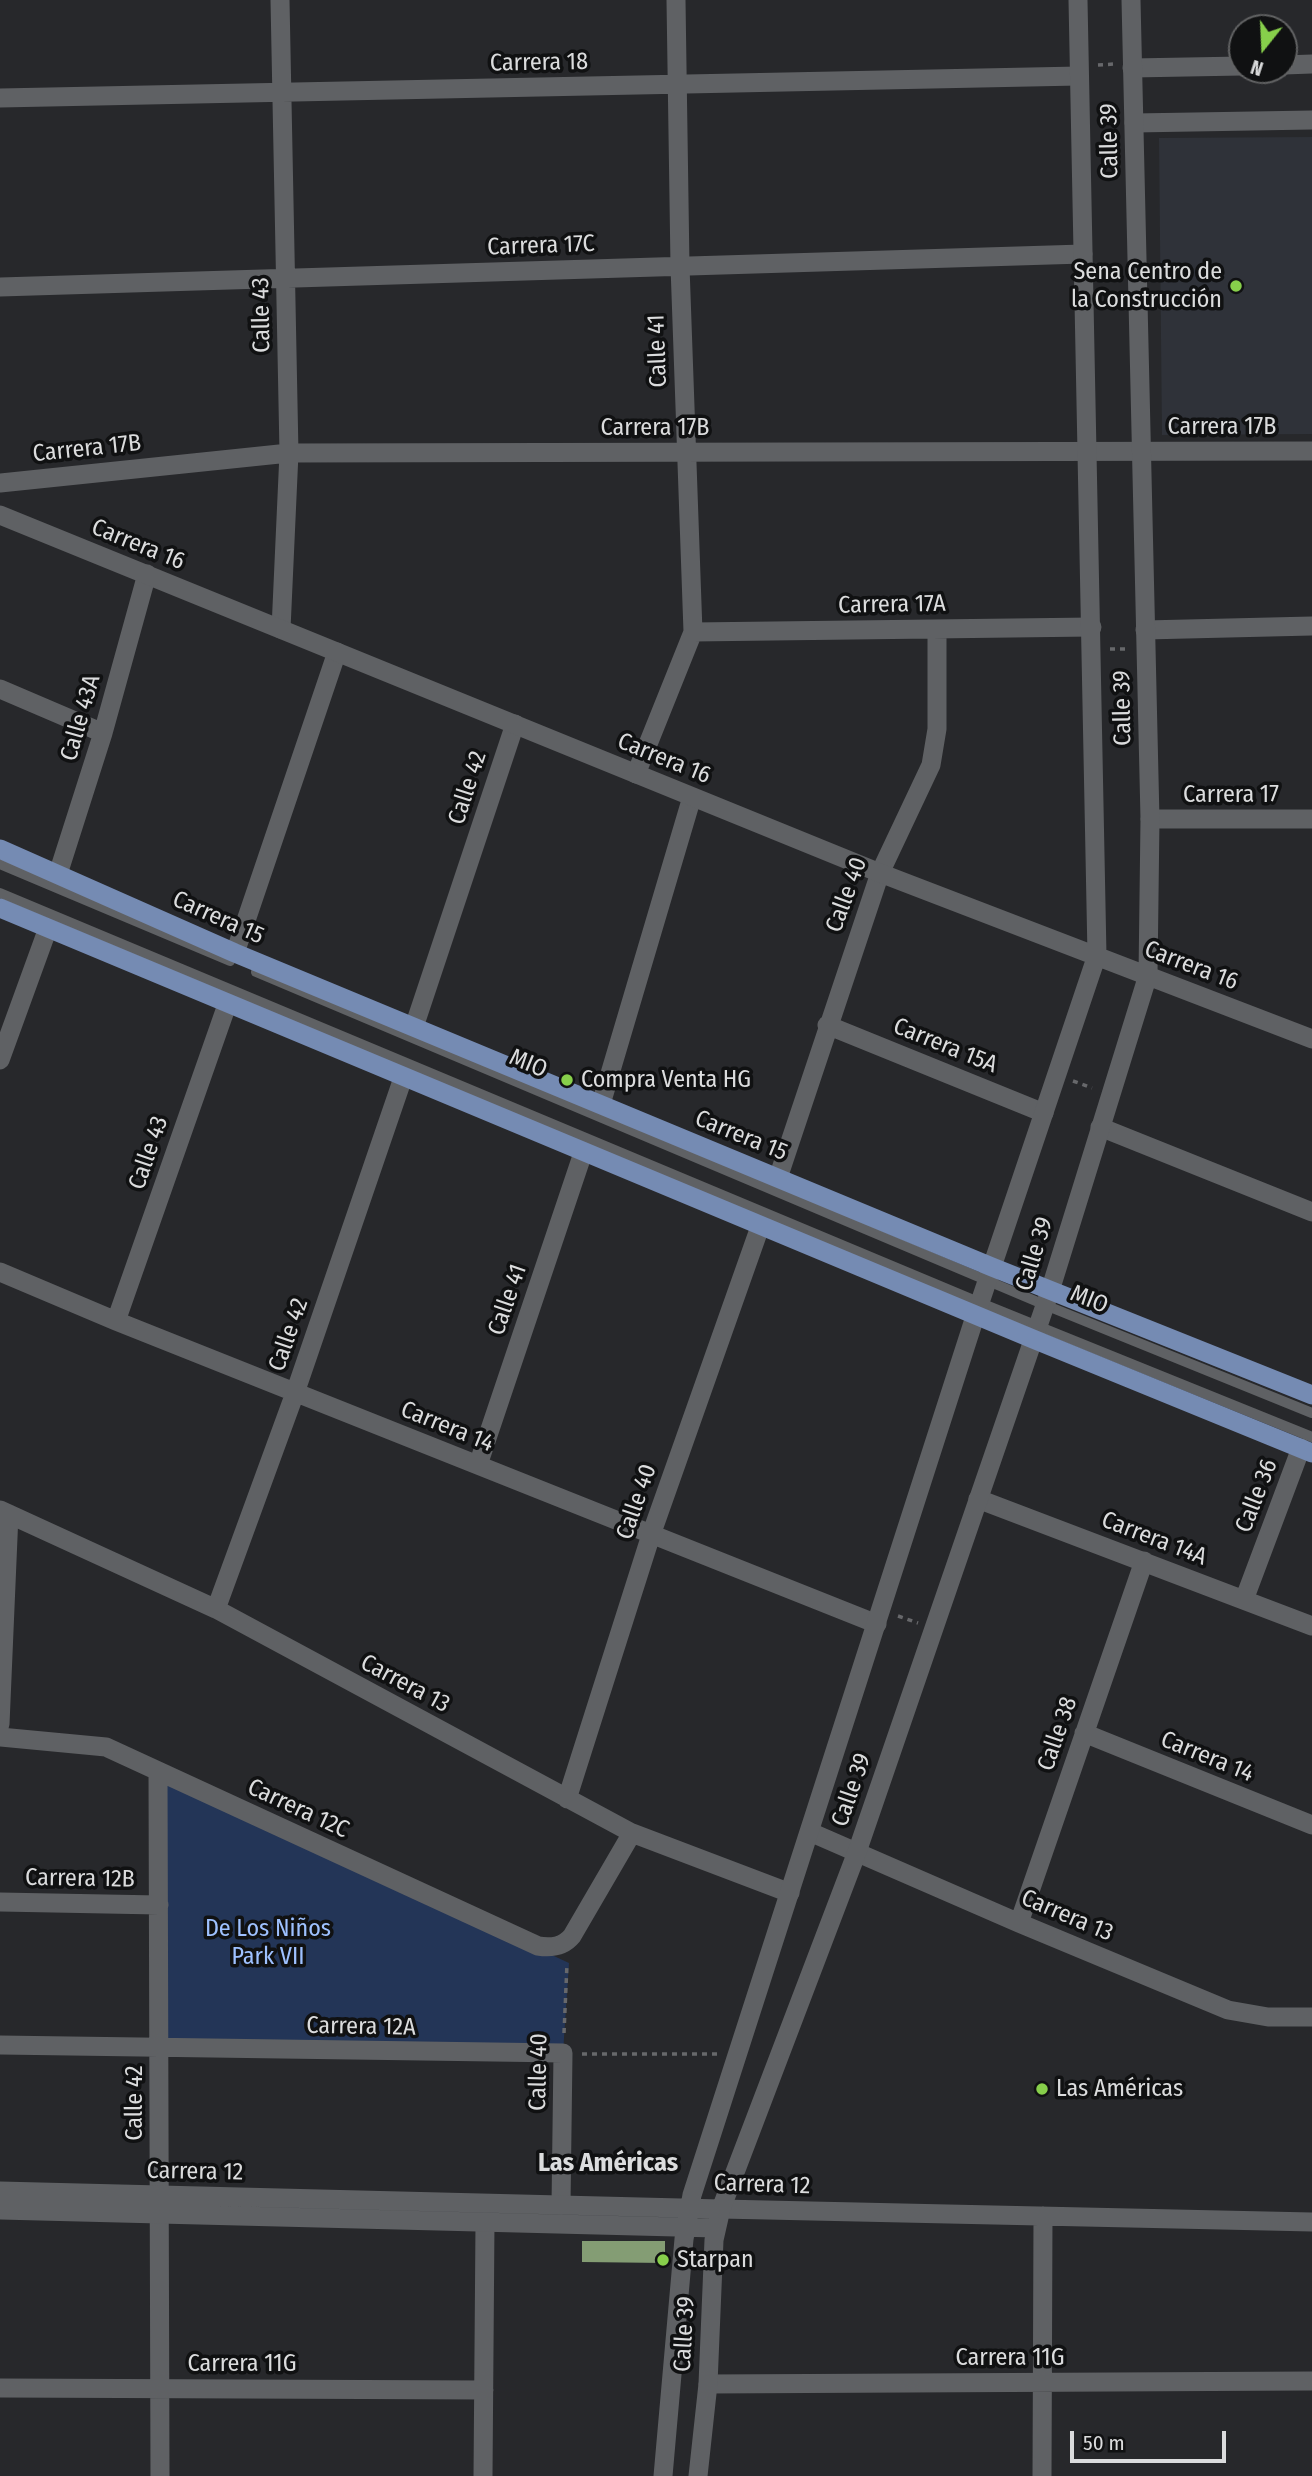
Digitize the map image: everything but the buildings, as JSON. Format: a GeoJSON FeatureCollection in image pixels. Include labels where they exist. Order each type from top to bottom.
{"type":"FeatureCollection","features":[{"type":"Feature","properties":{"kind":"main road","name":"Carrera 15"},"geometry":{"type":"LineString","coordinates":[[0,849],[235,953],[778,1178],[990,1274],[1312,1395]]}},
{"type":"Feature","properties":{"kind":"main road"},"geometry":{"type":"LineString","coordinates":[[0,908],[761,1224],[1036,1332],[1308,1446]]}},
{"type":"Feature","properties":{"kind":"street","name":"Calle 43"},"geometry":{"type":"LineString","coordinates":[[280,0],[289,453],[281,629]]}},
{"type":"Feature","properties":{"kind":"street","name":"Calle 41"},"geometry":{"type":"LineString","coordinates":[[636,774],[692,632],[680,266],[676,0]]}},
{"type":"Feature","properties":{"kind":"street","name":"Calle 39"},"geometry":{"type":"LineString","coordinates":[[663,2476],[688,2217],[790,1893],[883,1618],[990,1274],[1097,955],[1083,254],[1084,70],[1077,0]]}},
{"type":"Feature","properties":{"kind":"street","name":"Calle 39"},"geometry":{"type":"LineString","coordinates":[[698,2476],[708,2384],[718,2218],[857,1852],[1048,1298],[1148,975],[1150,819],[1133,123],[1127,66],[1131,0]]}},
{"type":"Feature","properties":{"kind":"street"},"geometry":{"type":"LineString","coordinates":[[1127,66],[1228,66]]}},
{"type":"Feature","properties":{"kind":"street","name":"Carrera 18"},"geometry":{"type":"LineString","coordinates":[[0,98],[678,84],[1084,70]]}},
{"type":"Feature","properties":{"kind":"street"},"geometry":{"type":"LineString","coordinates":[[1133,123],[1312,120]]}},
{"type":"Feature","properties":{"kind":"street","name":"Carrera 17C"},"geometry":{"type":"LineString","coordinates":[[0,287],[1083,254]]}},
{"type":"Feature","properties":{"kind":"street","name":"Carrera 17B"},"geometry":{"type":"LineString","coordinates":[[0,483],[289,453],[1312,451]]}},
{"type":"Feature","properties":{"kind":"street","name":"Carrera 16"},"geometry":{"type":"LineString","coordinates":[[0,515],[880,873],[1312,1039]]}},
{"type":"Feature","properties":{"kind":"street","name":"Calle 43A"},"geometry":{"type":"LineString","coordinates":[[58,874],[103,733],[147,574]]}},
{"type":"Feature","properties":{"kind":"street"},"geometry":{"type":"LineString","coordinates":[[1145,630],[1312,626]]}},
{"type":"Feature","properties":{"kind":"street","name":"Carrera 17A"},"geometry":{"type":"LineString","coordinates":[[692,632],[1091,627]]}},
{"type":"Feature","properties":{"kind":"street","name":"Calle 40"},"geometry":{"type":"LineString","coordinates":[[778,1178],[880,873],[915,804],[931,765],[937,729],[937,629]]}},
{"type":"Feature","properties":{"kind":"street"},"geometry":{"type":"LineString","coordinates":[[235,953],[337,652]]}},
{"type":"Feature","properties":{"kind":"street"},"geometry":{"type":"LineString","coordinates":[[0,689],[103,733]]}},
{"type":"Feature","properties":{"kind":"street","name":"Calle 42"},"geometry":{"type":"LineString","coordinates":[[414,1027],[514,724]]}},
{"type":"Feature","properties":{"kind":"street"},"geometry":{"type":"LineString","coordinates":[[600,1104],[692,797]]}},
{"type":"Feature","properties":{"kind":"street","name":"Carrera 17"},"geometry":{"type":"LineString","coordinates":[[1150,819],[1312,819]]}},
{"type":"Feature","properties":{"kind":"street"},"geometry":{"type":"LineString","coordinates":[[0,1060],[48,928]]}},
{"type":"Feature","properties":{"kind":"street","name":"Calle 43"},"geometry":{"type":"LineString","coordinates":[[116,1321],[228,1002]]}},
{"type":"Feature","properties":{"kind":"street","name":"Carrera 15A"},"geometry":{"type":"LineString","coordinates":[[827,1025],[1044,1113]]}},
{"type":"Feature","properties":{"kind":"street","name":"Calle 42"},"geometry":{"type":"LineString","coordinates":[[216,1609],[295,1393],[404,1075]]}},
{"type":"Feature","properties":{"kind":"street"},"geometry":{"type":"LineString","coordinates":[[1100,1127],[1312,1212]]}},
{"type":"Feature","properties":{"kind":"street","name":"Calle 41"},"geometry":{"type":"LineString","coordinates":[[478,1465],[584,1150]]}},
{"type":"Feature","properties":{"kind":"street","name":"Calle 40"},"geometry":{"type":"LineString","coordinates":[[567,1799],[651,1535],[761,1224]]}},
{"type":"Feature","properties":{"kind":"street","name":"Carrera 14"},"geometry":{"type":"LineString","coordinates":[[0,1272],[651,1535],[883,1618]]}},
{"type":"Feature","properties":{"kind":"street","name":"Calle 36"},"geometry":{"type":"LineString","coordinates":[[1244,1600],[1308,1446]]}},
{"type":"Feature","properties":{"kind":"street","name":"Carrera 14A"},"geometry":{"type":"LineString","coordinates":[[978,1499],[1312,1626]]}},
{"type":"Feature","properties":{"kind":"street"},"geometry":{"type":"LineString","coordinates":[[0,1724],[4,1512]]}},
{"type":"Feature","properties":{"kind":"street","name":"Carrera 13"},"geometry":{"type":"LineString","coordinates":[[4,1512],[216,1609],[632,1833],[790,1893]]}},
{"type":"Feature","properties":{"kind":"street","name":"Calle 38"},"geometry":{"type":"LineString","coordinates":[[1019,1923],[1144,1561]]}},
{"type":"Feature","properties":{"kind":"street","name":"Carrera 14"},"geometry":{"type":"LineString","coordinates":[[1084,1733],[1312,1825]]}},
{"type":"Feature","properties":{"kind":"street","name":"Carrera 12C"},"geometry":{"type":"LineString","coordinates":[[0,1737],[106,1747],[538,1946],[555,1946],[568,1941]]}},
{"type":"Feature","properties":{"kind":"street","name":"Calle 42"},"geometry":{"type":"LineString","coordinates":[[158,1772],[160,2476]]}},
{"type":"Feature","properties":{"kind":"street","name":"Carrera 13"},"geometry":{"type":"LineString","coordinates":[[810,1832],[1228,2010],[1268,2017],[1312,2017]]}},
{"type":"Feature","properties":{"kind":"street"},"geometry":{"type":"LineString","coordinates":[[568,1941],[632,1833]]}},
{"type":"Feature","properties":{"kind":"street","name":"Carrera 12B"},"geometry":{"type":"LineString","coordinates":[[0,1902],[159,1905]]}},
{"type":"Feature","properties":{"kind":"street","name":"Carrera 12A"},"geometry":{"type":"LineString","coordinates":[[0,2045],[563,2053]]}},
{"type":"Feature","properties":{"kind":"street","name":"Calle 40"},"geometry":{"type":"LineString","coordinates":[[561,2204],[563,2053]]}},
{"type":"Feature","properties":{"kind":"street","name":"Carrera 12"},"geometry":{"type":"LineString","coordinates":[[0,2191],[159,2204],[485,2222],[688,2217],[1044,2216],[1312,2222]]}},
{"type":"Feature","properties":{"kind":"street","name":"Carrera 12"},"geometry":{"type":"LineString","coordinates":[[0,2210],[159,2204],[561,2204],[688,2217]]}},
{"type":"Feature","properties":{"kind":"street"},"geometry":{"type":"LineString","coordinates":[[1042,2476],[1044,2216]]}},
{"type":"Feature","properties":{"kind":"street"},"geometry":{"type":"LineString","coordinates":[[483,2476],[485,2222]]}},
{"type":"Feature","properties":{"kind":"street","name":"Carrera 11G"},"geometry":{"type":"LineString","coordinates":[[708,2384],[1312,2381]]}},
{"type":"Feature","properties":{"kind":"street","name":"Carrera 11G"},"geometry":{"type":"LineString","coordinates":[[0,2388],[484,2390]]}},
{"type":"Feature","properties":{"kind":"lane","name":"MIO"},"geometry":{"type":"LineString","coordinates":[[0,864],[990,1274]]}},
{"type":"Feature","properties":{"kind":"lane","name":"MIO"},"geometry":{"type":"LineString","coordinates":[[0,893],[979,1309]]}},
{"type":"Feature","properties":{"kind":"lane","name":"MIO"},"geometry":{"type":"LineString","coordinates":[[1048,1298],[1312,1413]]}},
{"type":"Feature","properties":{"kind":"path"},"geometry":{"type":"LineString","coordinates":[[1084,70],[1127,66]]}},
{"type":"Feature","properties":{"kind":"path"},"geometry":{"type":"LineString","coordinates":[[1106,649],[1133,649]]}},
{"type":"Feature","properties":{"kind":"path"},"geometry":{"type":"LineString","coordinates":[[1067,1078],[1102,1092]]}},
{"type":"Feature","properties":{"kind":"path"},"geometry":{"type":"LineString","coordinates":[[883,1618],[921,1624]]}},
{"type":"Feature","properties":{"kind":"path","name":"Calle 40"},"geometry":{"type":"LineString","coordinates":[[563,2053],[568,1941]]}},
{"type":"Feature","properties":{"kind":"path"},"geometry":{"type":"LineString","coordinates":[[563,2053],[721,2054]]}},
{"type":"Feature","properties":{"kind":"shaded area","name":"Sena Centro de la Construcción"},"geometry":{"type":"Polygon","coordinates":[[[1312,137],[1312,434],[1162,435],[1159,138],[1312,137]]]}},
{"type":"Feature","properties":{"kind":"green space","name":"De Los Niños Park VII"},"geometry":{"type":"Polygon","coordinates":[[[158,1772],[569,1963],[563,2053],[159,2049],[158,1772]]]}},
{"type":"Feature","properties":{"kind":"place","name":"Sena Centro de la Construcción"},"geometry":{"type":"Point","coordinates":[1236,286]}},
{"type":"Feature","properties":{"kind":"place","name":"Compra Venta HG"},"geometry":{"type":"Point","coordinates":[567,1080]}},
{"type":"Feature","properties":{"kind":"place","name":"Las Américas"},"geometry":{"type":"Point","coordinates":[1042,2089]}},
{"type":"Feature","properties":{"kind":"place","name":"Starpan"},"geometry":{"type":"Point","coordinates":[663,2260]}},
{"type":"Feature","properties":{"kind":"district","name":"Las Américas"},"geometry":{"type":"Point","coordinates":[608,2164]}}]}
